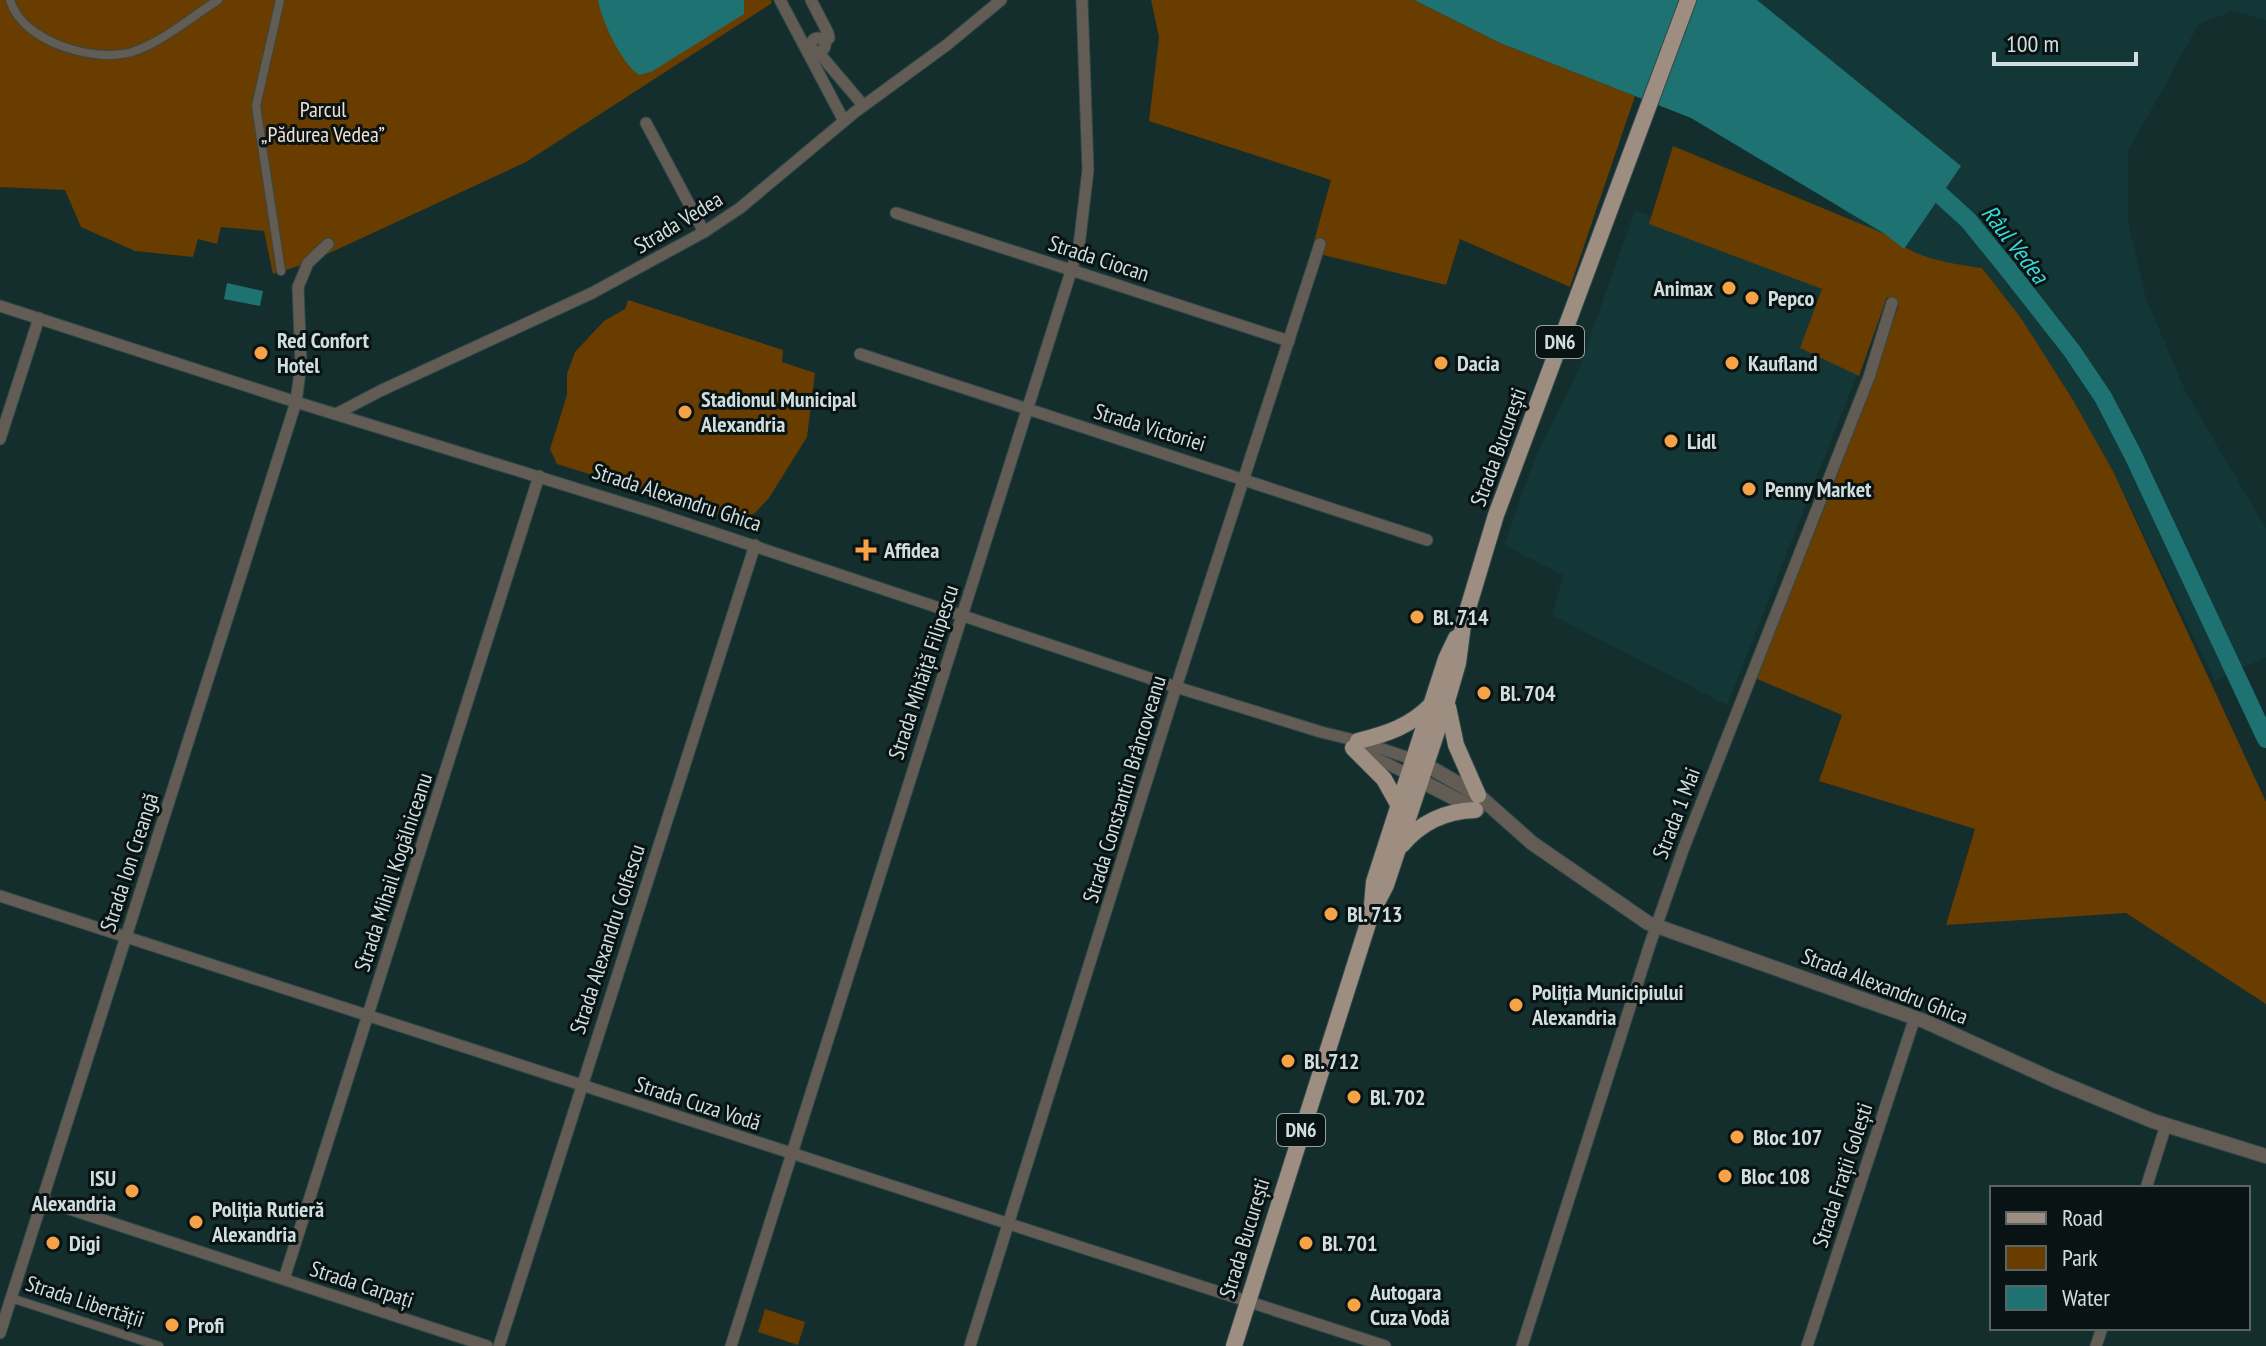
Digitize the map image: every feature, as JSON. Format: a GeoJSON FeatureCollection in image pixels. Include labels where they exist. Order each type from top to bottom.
{"type":"FeatureCollection","features":[{"type":"Feature","properties":{"kind":"main road","name":"Strada București"},"geometry":{"type":"LineString","coordinates":[[1234,1346],[1371,914],[1386,885],[1398,849],[1418,770],[1440,702],[1446,659],[1463,625],[1496,515],[1688,0]]}},
{"type":"Feature","properties":{"kind":"main road"},"geometry":{"type":"LineString","coordinates":[[1398,849],[1426,824],[1476,802],[1440,702],[1408,724],[1355,744],[1377,770],[1399,806]]}},
{"type":"Feature","properties":{"kind":"main road","name":"Strada București"},"geometry":{"type":"LineString","coordinates":[[1371,914],[1374,882],[1399,806],[1418,770]]}},
{"type":"Feature","properties":{"kind":"street"},"geometry":{"type":"LineString","coordinates":[[10,0],[18,18],[41,38],[100,54],[119,55],[147,46],[218,0]]}},
{"type":"Feature","properties":{"kind":"street"},"geometry":{"type":"LineString","coordinates":[[280,0],[256,106],[281,271]]}},
{"type":"Feature","properties":{"kind":"street"},"geometry":{"type":"LineString","coordinates":[[780,0],[815,49],[863,105]]}},
{"type":"Feature","properties":{"kind":"street"},"geometry":{"type":"LineString","coordinates":[[811,0],[829,38],[815,49]]}},
{"type":"Feature","properties":{"kind":"street","name":"Strada Vedea"},"geometry":{"type":"LineString","coordinates":[[336,414],[592,293],[704,232],[740,208],[863,105],[948,44],[1001,0]]}},
{"type":"Feature","properties":{"kind":"street","name":"Strada Mihăiță Filipescu"},"geometry":{"type":"LineString","coordinates":[[731,1346],[1072,270],[1083,225],[1088,170],[1082,0]]}},
{"type":"Feature","properties":{"kind":"street"},"geometry":{"type":"LineString","coordinates":[[815,49],[844,121]]}},
{"type":"Feature","properties":{"kind":"street"},"geometry":{"type":"LineString","coordinates":[[646,123],[704,232]]}},
{"type":"Feature","properties":{"kind":"street","name":"Strada Ciocan"},"geometry":{"type":"LineString","coordinates":[[896,213],[1289,341]]}},
{"type":"Feature","properties":{"kind":"street","name":"Strada Ion Creangă"},"geometry":{"type":"LineString","coordinates":[[0,1333],[6,1296],[42,1200],[296,402],[301,364],[298,287],[308,263],[328,244]]}},
{"type":"Feature","properties":{"kind":"street","name":"Strada Constantin Brâncoveanu"},"geometry":{"type":"LineString","coordinates":[[970,1346],[1176,687],[1320,244]]}},
{"type":"Feature","properties":{"kind":"street","name":"Strada 1 Mai"},"geometry":{"type":"LineString","coordinates":[[1522,1346],[1656,927],[1708,785],[1869,377],[1892,303]]}},
{"type":"Feature","properties":{"kind":"street","name":"Strada Alexandru Ghica"},"geometry":{"type":"LineString","coordinates":[[0,306],[755,545],[1176,687],[1338,737],[1418,770],[1476,802],[1571,871],[1656,927],[1915,1017],[2054,1080],[2166,1125],[2266,1156]]}},
{"type":"Feature","properties":{"kind":"street"},"geometry":{"type":"LineString","coordinates":[[0,439],[39,318]]}},
{"type":"Feature","properties":{"kind":"street","name":"Strada Victoriei"},"geometry":{"type":"LineString","coordinates":[[860,354],[1427,540]]}},
{"type":"Feature","properties":{"kind":"street"},"geometry":{"type":"LineString","coordinates":[[367,397],[364,407],[367,424]]}},
{"type":"Feature","properties":{"kind":"street","name":"Strada Mihail Kogălniceanu"},"geometry":{"type":"LineString","coordinates":[[284,1279],[539,476]]}},
{"type":"Feature","properties":{"kind":"street","name":"Strada Alexandru Colfescu"},"geometry":{"type":"LineString","coordinates":[[499,1346],[755,545]]}},
{"type":"Feature","properties":{"kind":"street","name":"Strada Cuza Vodă"},"geometry":{"type":"LineString","coordinates":[[0,896],[1385,1346]]}},
{"type":"Feature","properties":{"kind":"street","name":"Strada Frații Golești"},"geometry":{"type":"LineString","coordinates":[[1807,1346],[1915,1017]]}},
{"type":"Feature","properties":{"kind":"street"},"geometry":{"type":"LineString","coordinates":[[2147,1186],[2166,1125]]}},
{"type":"Feature","properties":{"kind":"street","name":"Strada Carpați"},"geometry":{"type":"LineString","coordinates":[[42,1200],[487,1346]]}},
{"type":"Feature","properties":{"kind":"street","name":"Strada Libertății"},"geometry":{"type":"LineString","coordinates":[[6,1296],[159,1346]]}},
{"type":"Feature","properties":{"kind":"shaded area"},"geometry":{"type":"Polygon","coordinates":[[[1443,0],[2266,0],[2266,20],[2233,11],[2199,24],[2128,151],[2128,222],[2146,298],[2186,393],[2266,528],[2266,657],[2215,681],[2113,471],[2073,400],[2021,318],[1982,268],[1932,260],[1880,242],[1793,168],[1732,124],[1443,0]]]}},
{"type":"Feature","properties":{"kind":"shaded area"},"geometry":{"type":"Polygon","coordinates":[[[1635,210],[1886,301],[1727,705],[1552,615],[1563,575],[1504,545],[1535,458],[1579,369],[1635,210]]]}},
{"type":"Feature","properties":{"kind":"green space","name":"Parcul „Pădurea Vedea”"},"geometry":{"type":"Polygon","coordinates":[[[0,0],[771,0],[772,3],[526,162],[308,263],[273,274],[264,231],[221,227],[217,244],[198,239],[193,257],[135,251],[81,227],[65,190],[0,187],[0,0]]]}},
{"type":"Feature","properties":{"kind":"green space"},"geometry":{"type":"Polygon","coordinates":[[[1151,0],[1414,0],[1500,43],[1635,96],[1570,287],[1460,239],[1446,285],[1311,252],[1331,180],[1149,121],[1159,37],[1151,0]]]}},
{"type":"Feature","properties":{"kind":"green space"},"geometry":{"type":"Polygon","coordinates":[[[1673,146],[1885,234],[1919,254],[1982,268],[2021,318],[2113,471],[2266,802],[2266,1004],[2126,913],[1946,925],[1975,829],[1819,781],[1842,715],[1755,678],[1833,487],[1898,307],[1887,297],[1859,376],[1800,348],[1822,289],[1649,224],[1673,146]]]}},
{"type":"Feature","properties":{"kind":"green space","name":"Stadionul Municipal Alexandria"},"geometry":{"type":"Polygon","coordinates":[[[628,300],[783,350],[782,362],[815,373],[807,437],[769,498],[755,513],[738,521],[557,464],[550,449],[567,395],[567,374],[575,352],[604,321],[625,309],[628,300]]]}},
{"type":"Feature","properties":{"kind":"green space"},"geometry":{"type":"Polygon","coordinates":[[[765,1309],[805,1322],[798,1345],[758,1332],[765,1309]]]}},
{"type":"Feature","properties":{"kind":"water"},"geometry":{"type":"Polygon","coordinates":[[[598,0],[744,0],[744,14],[651,72],[639,75],[613,41],[598,0]]]}},
{"type":"Feature","properties":{"kind":"water"},"geometry":{"type":"Polygon","coordinates":[[[1414,0],[1757,0],[1961,166],[1904,249],[1885,234],[1691,118],[1500,43],[1414,0]]]}},
{"type":"Feature","properties":{"kind":"water"},"geometry":{"type":"Polygon","coordinates":[[[227,283],[263,291],[260,306],[224,299],[227,283]]]}},
{"type":"Feature","properties":{"kind":"waterway","name":"Râul Vedea"},"geometry":{"type":"LineString","coordinates":[[1925,181],[1968,220],[2072,351],[2103,397],[2266,739]]}},
{"type":"Feature","properties":{"kind":"place","name":"Animax"},"geometry":{"type":"Point","coordinates":[1729,288]}},
{"type":"Feature","properties":{"kind":"place","name":"Pepco"},"geometry":{"type":"Point","coordinates":[1752,298]}},
{"type":"Feature","properties":{"kind":"place","name":"Red Confort Hotel"},"geometry":{"type":"Point","coordinates":[261,353]}},
{"type":"Feature","properties":{"kind":"place","name":"Dacia"},"geometry":{"type":"Point","coordinates":[1441,363]}},
{"type":"Feature","properties":{"kind":"place","name":"Kaufland"},"geometry":{"type":"Point","coordinates":[1732,363]}},
{"type":"Feature","properties":{"kind":"place","name":"Stadionul Municipal Alexandria"},"geometry":{"type":"Point","coordinates":[685,412]}},
{"type":"Feature","properties":{"kind":"place","name":"Lidl"},"geometry":{"type":"Point","coordinates":[1671,441]}},
{"type":"Feature","properties":{"kind":"place","name":"Penny Market"},"geometry":{"type":"Point","coordinates":[1749,489]}},
{"type":"Feature","properties":{"kind":"place","name":"Affidea"},"geometry":{"type":"Point","coordinates":[866,550]}},
{"type":"Feature","properties":{"kind":"place","name":"Bl. 714"},"geometry":{"type":"Point","coordinates":[1417,617]}},
{"type":"Feature","properties":{"kind":"place","name":"Bl. 704"},"geometry":{"type":"Point","coordinates":[1484,693]}},
{"type":"Feature","properties":{"kind":"place","name":"Bl. 713"},"geometry":{"type":"Point","coordinates":[1331,914]}},
{"type":"Feature","properties":{"kind":"place","name":"Poliția Municipiului Alexandria"},"geometry":{"type":"Point","coordinates":[1516,1005]}},
{"type":"Feature","properties":{"kind":"place","name":"Bl. 712"},"geometry":{"type":"Point","coordinates":[1288,1061]}},
{"type":"Feature","properties":{"kind":"place","name":"Bl. 702"},"geometry":{"type":"Point","coordinates":[1354,1097]}},
{"type":"Feature","properties":{"kind":"place","name":"Bloc 107"},"geometry":{"type":"Point","coordinates":[1737,1137]}},
{"type":"Feature","properties":{"kind":"place","name":"Bloc 108"},"geometry":{"type":"Point","coordinates":[1725,1176]}},
{"type":"Feature","properties":{"kind":"place","name":"ISU Alexandria"},"geometry":{"type":"Point","coordinates":[132,1191]}},
{"type":"Feature","properties":{"kind":"place","name":"Poliția Rutieră Alexandria"},"geometry":{"type":"Point","coordinates":[196,1222]}},
{"type":"Feature","properties":{"kind":"place","name":"Digi"},"geometry":{"type":"Point","coordinates":[53,1243]}},
{"type":"Feature","properties":{"kind":"place","name":"Bl. 701"},"geometry":{"type":"Point","coordinates":[1306,1243]}},
{"type":"Feature","properties":{"kind":"place","name":"Autogara Cuza Vodă"},"geometry":{"type":"Point","coordinates":[1354,1305]}},
{"type":"Feature","properties":{"kind":"place","name":"Profi"},"geometry":{"type":"Point","coordinates":[172,1325]}}]}
